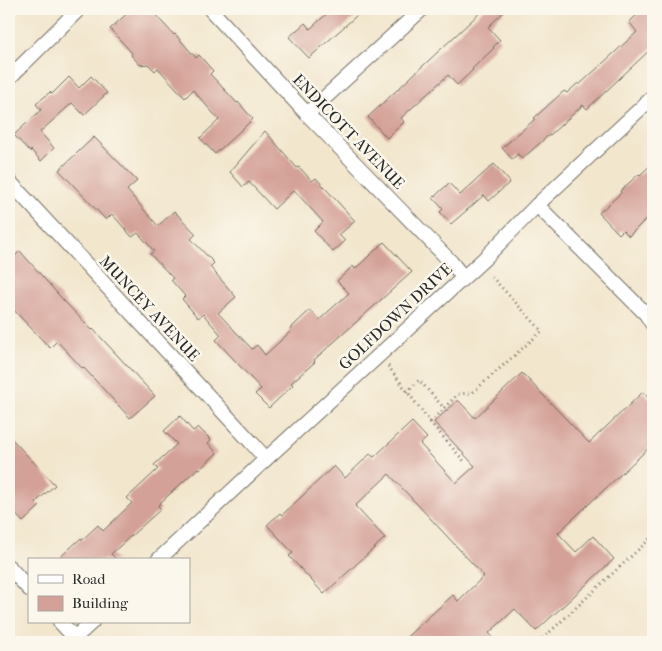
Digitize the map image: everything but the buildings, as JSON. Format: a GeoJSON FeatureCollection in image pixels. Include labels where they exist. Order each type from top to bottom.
{"type":"FeatureCollection","features":[{"type":"Feature","properties":{"kind":"street"},"geometry":{"type":"LineString","coordinates":[[9,78],[79,9]]}},
{"type":"Feature","properties":{"kind":"street","name":"ENDICOTT AVENUE"},"geometry":{"type":"LineString","coordinates":[[210,9],[307,114],[451,262],[463,277]]}},
{"type":"Feature","properties":{"kind":"street"},"geometry":{"type":"LineString","coordinates":[[307,114],[422,9]]}},
{"type":"Feature","properties":{"kind":"street","name":"GOLFDOWN DRIVE"},"geometry":{"type":"LineString","coordinates":[[160,558],[485,258],[537,205],[653,97]]}},
{"type":"Feature","properties":{"kind":"street","name":"MUNCEY AVENUE"},"geometry":{"type":"LineString","coordinates":[[9,181],[266,459]]}},
{"type":"Feature","properties":{"kind":"street"},"geometry":{"type":"LineString","coordinates":[[537,205],[646,314],[653,324]]}},
{"type":"Feature","properties":{"kind":"street"},"geometry":{"type":"LineString","coordinates":[[9,567],[28,588]]}},
{"type":"Feature","properties":{"kind":"street"},"geometry":{"type":"LineString","coordinates":[[61,624],[73,640],[90,624]]}},
{"type":"Feature","properties":{"kind":"path"},"geometry":{"type":"LineString","coordinates":[[430,422],[458,394],[472,394],[542,331],[490,275]]}},
{"type":"Feature","properties":{"kind":"path"},"geometry":{"type":"LineString","coordinates":[[386,363],[430,422],[464,461]]}},
{"type":"Feature","properties":{"kind":"path"},"geometry":{"type":"LineString","coordinates":[[407,392],[419,380],[444,408]]}},
{"type":"Feature","properties":{"kind":"path"},"geometry":{"type":"LineString","coordinates":[[539,642],[653,536]]}}]}
